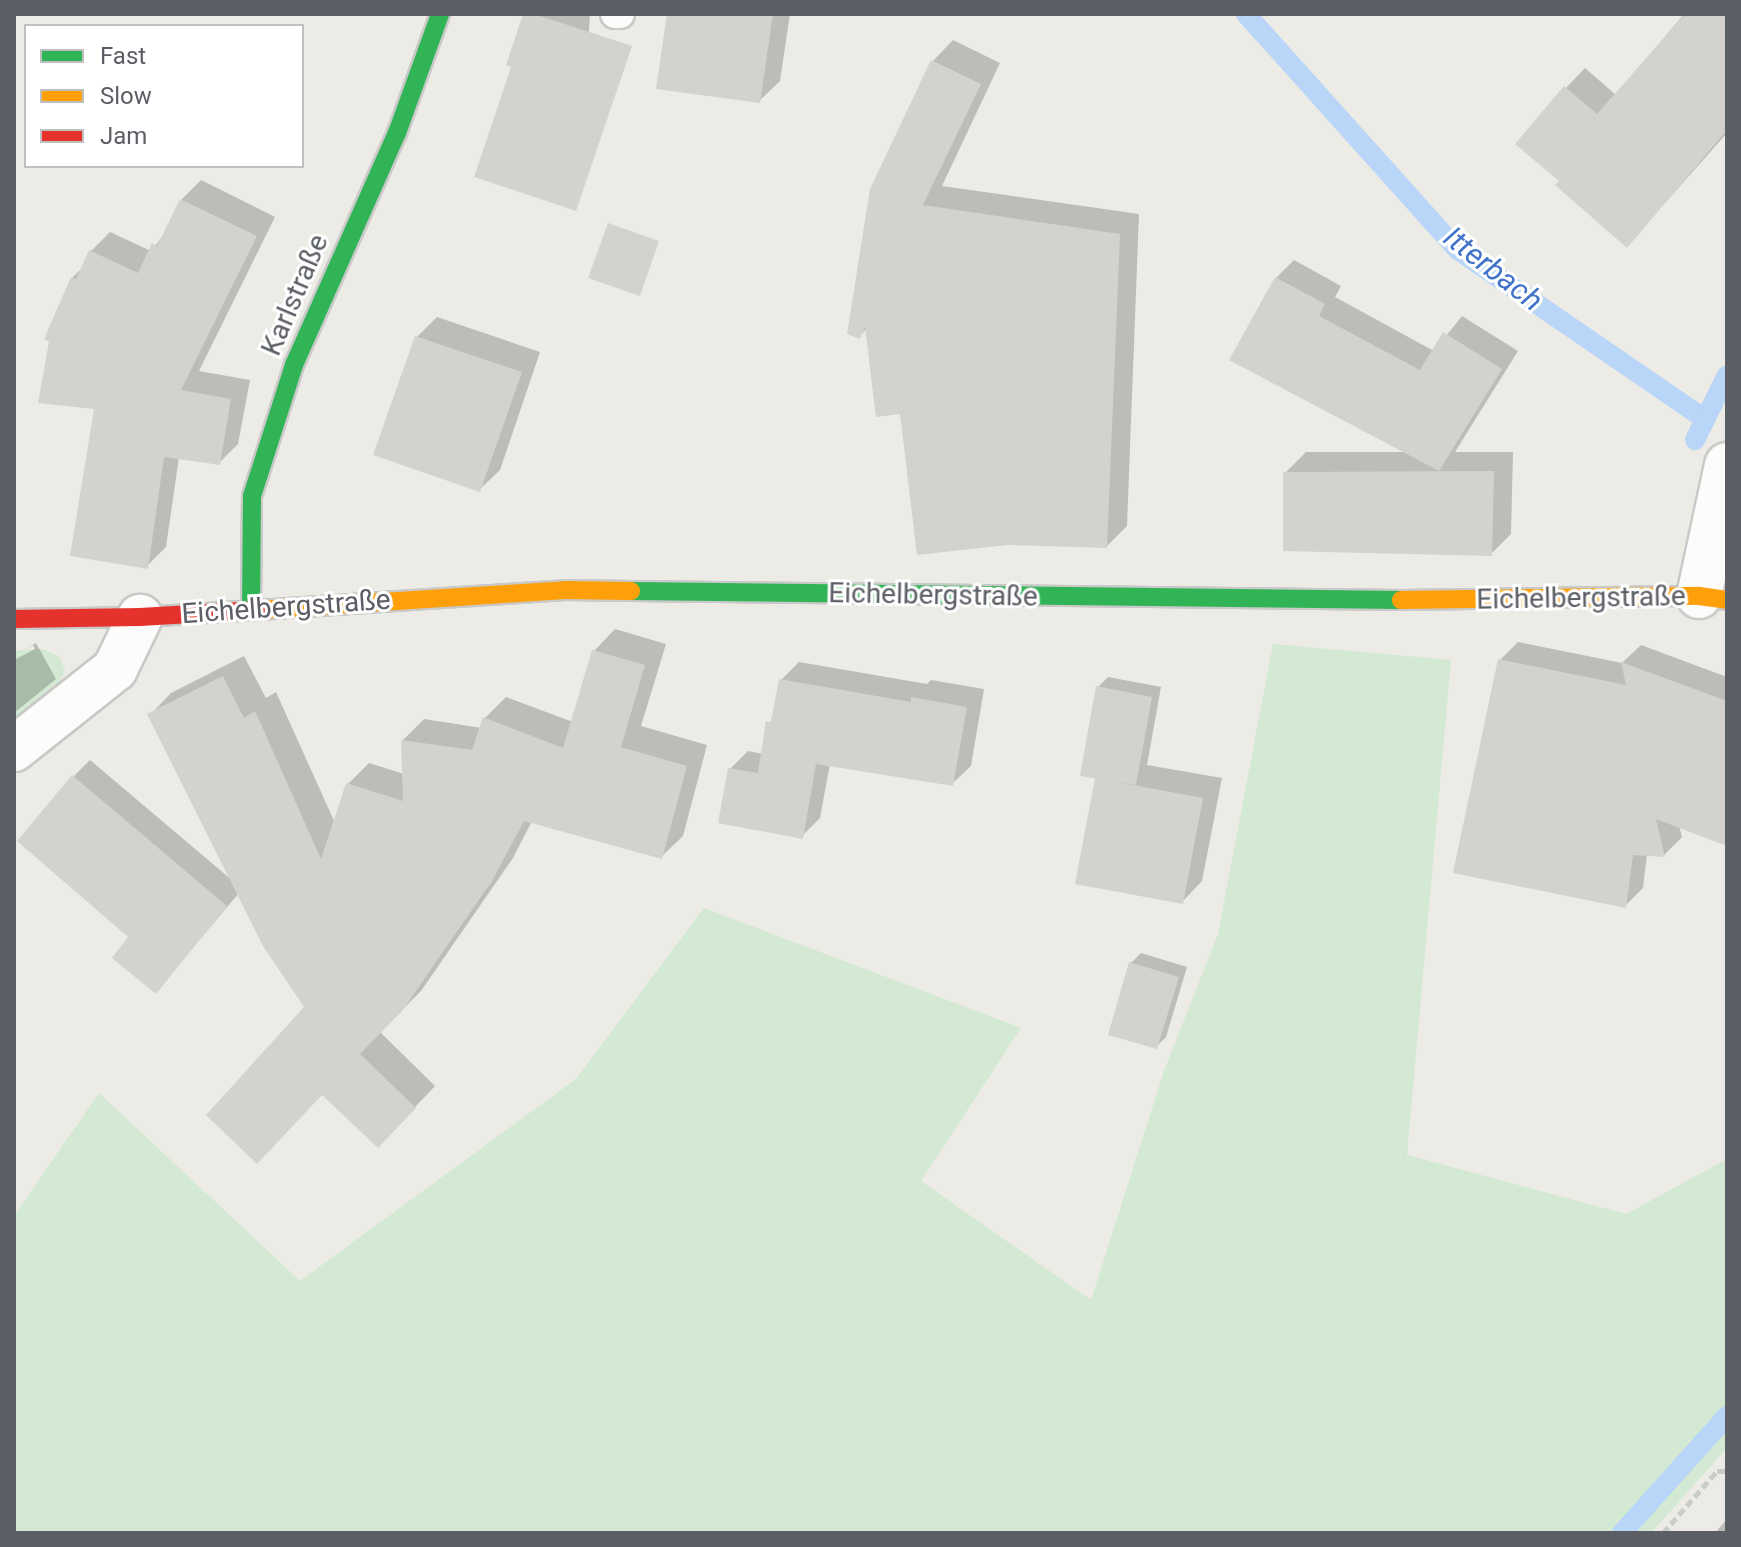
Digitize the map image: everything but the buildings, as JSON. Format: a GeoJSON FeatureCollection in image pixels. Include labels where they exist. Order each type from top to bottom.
{"type":"FeatureCollection","features":[{"type":"Feature","properties":{"kind":"street","name":"Karlstraße"},"geometry":{"type":"LineString","coordinates":[[251,609],[252,496],[294,365],[397,133],[440,14]]}},
{"type":"Feature","properties":{"kind":"street"},"geometry":{"type":"LineString","coordinates":[[1713,598],[1727,465]]}},
{"type":"Feature","properties":{"kind":"street","name":"Eichelbergstraße"},"geometry":{"type":"LineString","coordinates":[[14,619],[140,617],[565,590],[1355,601],[1713,598]]}},
{"type":"Feature","properties":{"kind":"street","name":"Eichelbergstraße"},"geometry":{"type":"LineString","coordinates":[[14,749],[115,669],[140,617]]}},
{"type":"Feature","properties":{"kind":"path"},"geometry":{"type":"LineString","coordinates":[[1663,1533],[1717,1471],[1727,1471]]}},
{"type":"Feature","properties":{"kind":"green space"},"geometry":{"type":"Polygon","coordinates":[[[1273,644],[1451,660],[1407,1155],[1626,1214],[1727,1159],[1727,1448],[1651,1533],[14,1533],[14,1216],[99,1093],[300,1281],[576,1079],[704,908],[1021,1028],[921,1181],[1091,1300],[1164,1071],[1218,934],[1273,644]]]}},
{"type":"Feature","properties":{"kind":"green space"},"geometry":{"type":"Polygon","coordinates":[[[43,649],[60,657],[65,671],[54,692],[14,724],[14,651],[43,649]]]}},
{"type":"Feature","properties":{"kind":"waterway","name":"Itterbach"},"geometry":{"type":"LineString","coordinates":[[1246,14],[1458,250],[1705,419]]}},
{"type":"Feature","properties":{"kind":"waterway"},"geometry":{"type":"LineString","coordinates":[[1695,440],[1727,375]]}},
{"type":"Feature","properties":{"kind":"waterway"},"geometry":{"type":"LineString","coordinates":[[1622,1533],[1727,1416]]}},
{"type":"Feature","properties":{"kind":"traffic: fast"},"geometry":{"type":"LineString","coordinates":[[251,609],[252,496],[294,365],[397,133],[440,14]]}},
{"type":"Feature","properties":{"kind":"traffic: fast"},"geometry":{"type":"LineString","coordinates":[[631,591],[1401,600]]}},
{"type":"Feature","properties":{"kind":"traffic: slow"},"geometry":{"type":"LineString","coordinates":[[258,610],[565,590],[631,591]]}},
{"type":"Feature","properties":{"kind":"traffic: slow"},"geometry":{"type":"LineString","coordinates":[[1401,600],[1699,596],[1727,600]]}},
{"type":"Feature","properties":{"kind":"traffic: jam"},"geometry":{"type":"LineString","coordinates":[[14,619],[140,617],[258,610]]}}]}
